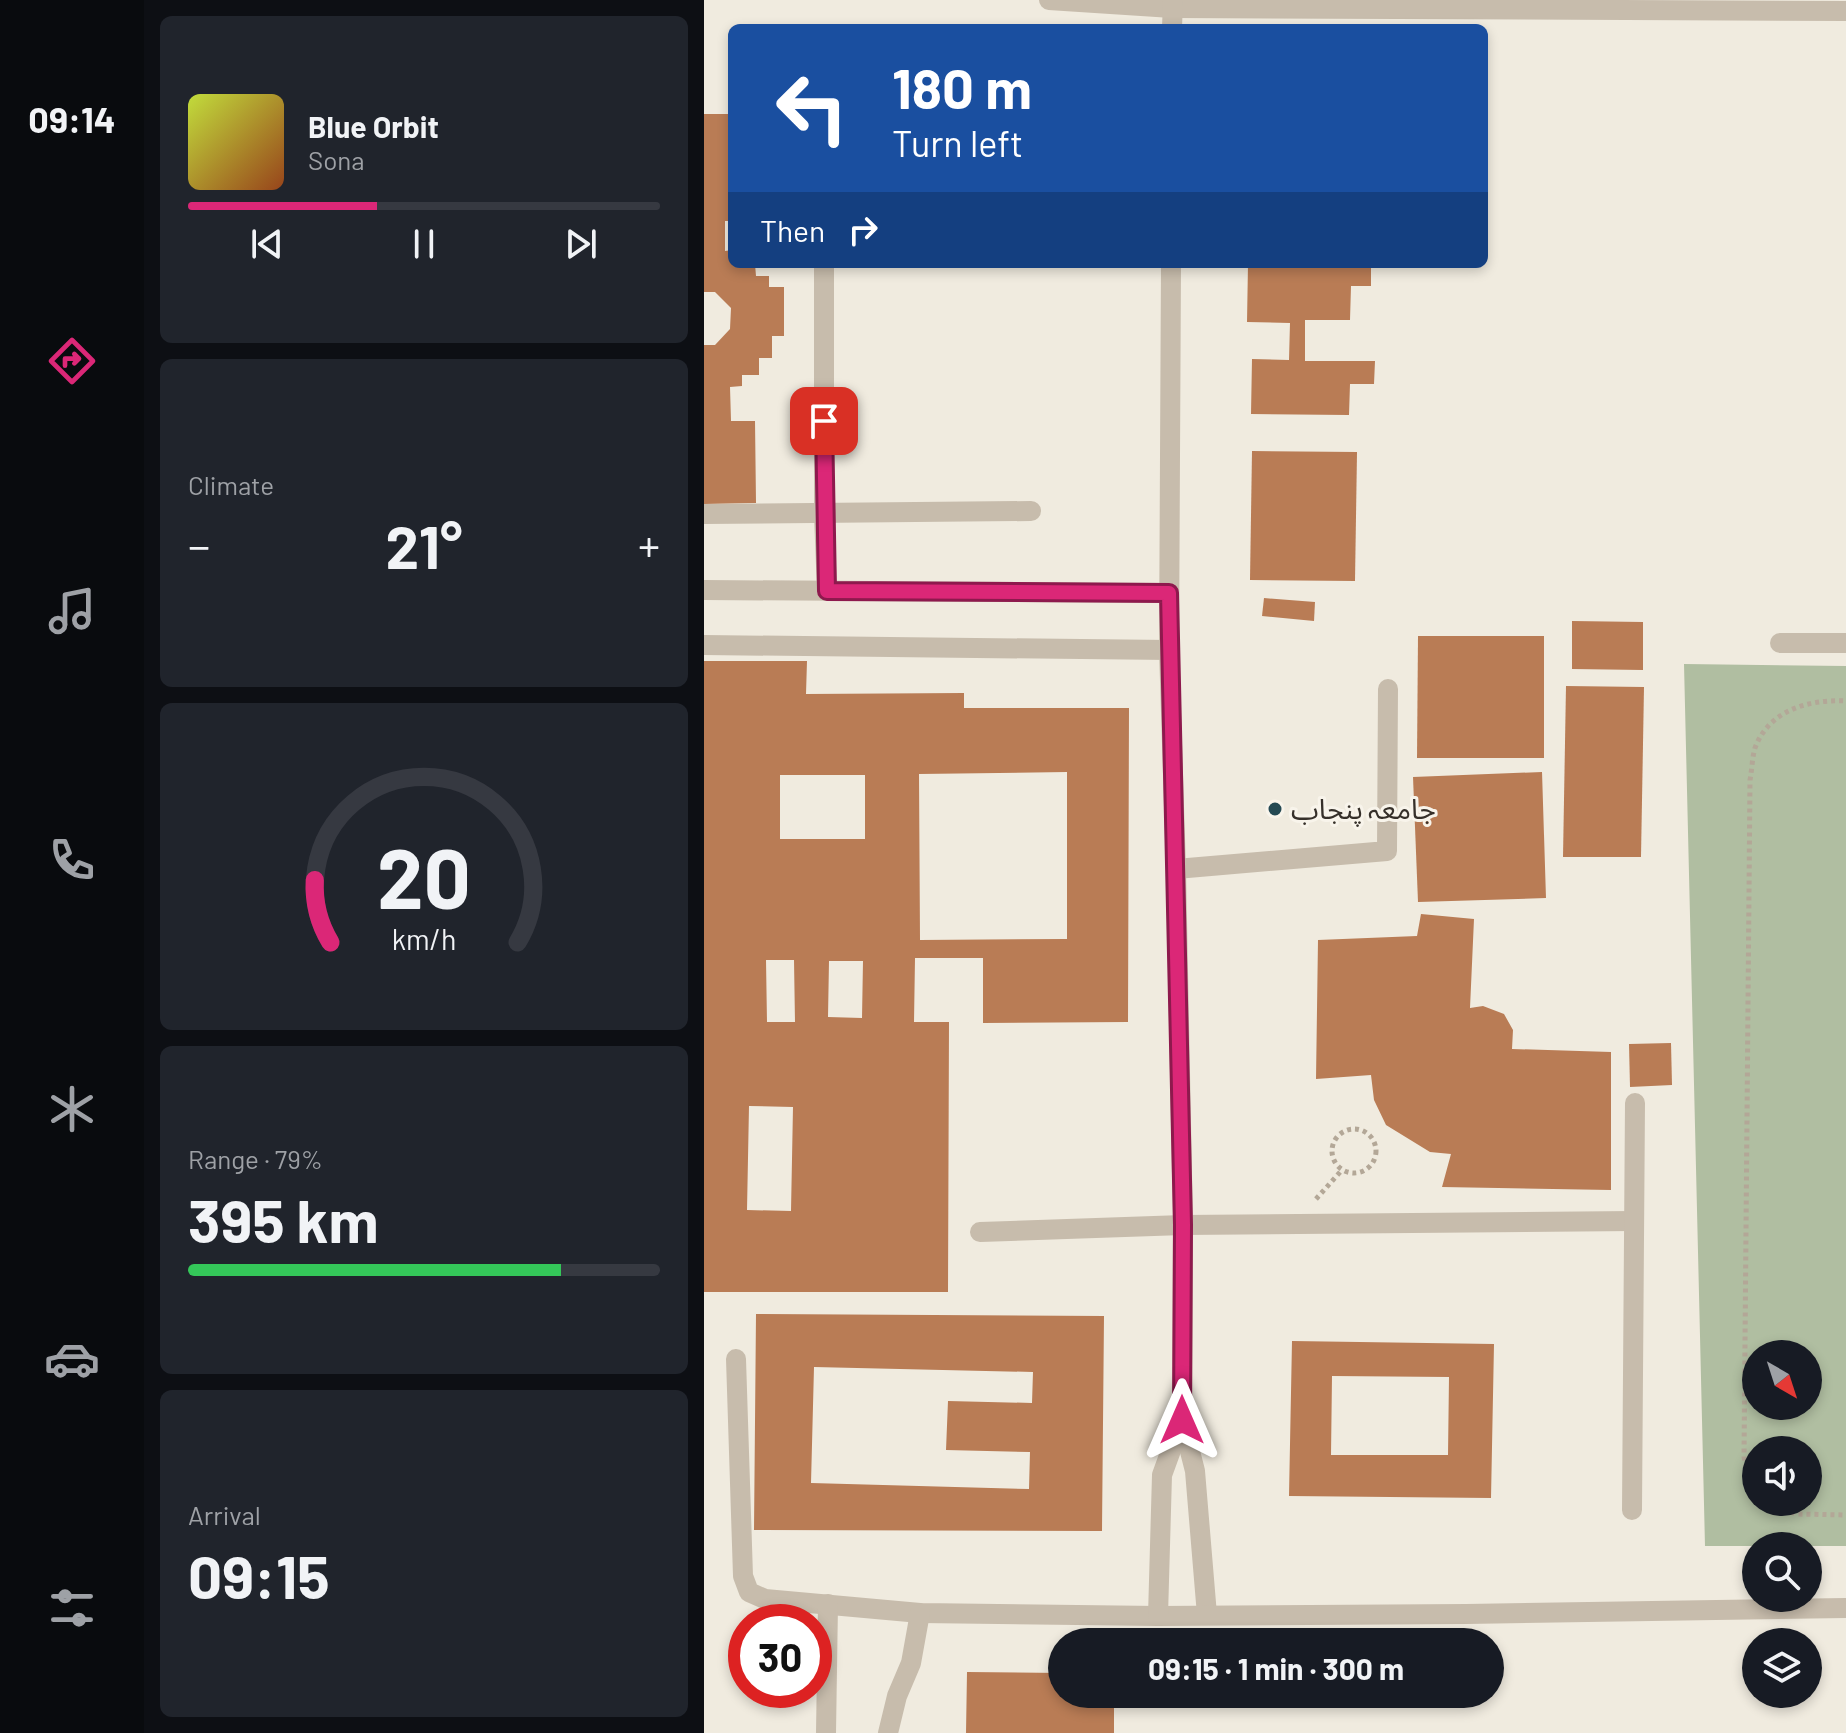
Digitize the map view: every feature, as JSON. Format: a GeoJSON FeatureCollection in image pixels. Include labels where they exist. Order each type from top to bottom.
{"type":"FeatureCollection","features":[{"type":"Feature","properties":{"kind":"street"},"geometry":{"type":"LineString","coordinates":[[1049,0],[1172,12],[1846,11]]}},
{"type":"Feature","properties":{"kind":"street"},"geometry":{"type":"LineString","coordinates":[[824,268],[827,591]]}},
{"type":"Feature","properties":{"kind":"street"},"geometry":{"type":"LineString","coordinates":[[1171,268],[1169,650],[1183,1225],[1182,1420],[1195,1471],[1207,1615]]}},
{"type":"Feature","properties":{"kind":"street"},"geometry":{"type":"LineString","coordinates":[[704,514],[1031,511]]}},
{"type":"Feature","properties":{"kind":"street"},"geometry":{"type":"LineString","coordinates":[[704,590],[1169,593]]}},
{"type":"Feature","properties":{"kind":"street"},"geometry":{"type":"LineString","coordinates":[[1780,643],[1846,643]]}},
{"type":"Feature","properties":{"kind":"street"},"geometry":{"type":"LineString","coordinates":[[704,645],[1169,650]]}},
{"type":"Feature","properties":{"kind":"street"},"geometry":{"type":"LineString","coordinates":[[1176,869],[1387,851],[1388,689]]}},
{"type":"Feature","properties":{"kind":"street"},"geometry":{"type":"LineString","coordinates":[[1632,1510],[1635,1103]]}},
{"type":"Feature","properties":{"kind":"street"},"geometry":{"type":"LineString","coordinates":[[980,1232],[1183,1225],[1634,1221]]}},
{"type":"Feature","properties":{"kind":"street"},"geometry":{"type":"LineString","coordinates":[[736,1359],[743,1576],[749,1592],[765,1599],[828,1604]]}},
{"type":"Feature","properties":{"kind":"street"},"geometry":{"type":"LineString","coordinates":[[1158,1616],[1162,1475],[1182,1420]]}},
{"type":"Feature","properties":{"kind":"street"},"geometry":{"type":"LineString","coordinates":[[832,1604],[920,1613],[1158,1616],[1846,1608]]}},
{"type":"Feature","properties":{"kind":"street"},"geometry":{"type":"LineString","coordinates":[[888,1733],[897,1696],[911,1663],[920,1613]]}},
{"type":"Feature","properties":{"kind":"street"},"geometry":{"type":"LineString","coordinates":[[826,1708],[826,1733]]}},
{"type":"Feature","properties":{"kind":"path"},"geometry":{"type":"LineString","coordinates":[[1744,1436],[1750,780],[1755,750],[1765,729],[1780,715],[1808,702],[1846,701]]}},
{"type":"Feature","properties":{"kind":"path"},"geometry":{"type":"LineString","coordinates":[[1357,1128],[1374,1139],[1376,1158],[1370,1167],[1351,1173],[1335,1163],[1333,1143],[1339,1134],[1357,1128]]}},
{"type":"Feature","properties":{"kind":"path"},"geometry":{"type":"LineString","coordinates":[[1822,1515],[1846,1515]]}},
{"type":"Feature","properties":{"kind":"green space"},"geometry":{"type":"Polygon","coordinates":[[[1684,664],[1846,666],[1846,1546],[1822,1546],[1822,1532],[1742,1532],[1742,1546],[1705,1546],[1684,664]]]}},
{"type":"Feature","properties":{"kind":"building"},"geometry":{"type":"Polygon","coordinates":[[[704,114],[728,114],[725,251],[728,251],[728,268],[755,268],[756,276],[769,276],[769,287],[784,287],[784,336],[772,336],[772,358],[759,358],[759,375],[742,375],[742,386],[730,387],[731,421],[755,421],[756,503],[704,504],[704,345],[715,345],[730,329],[731,308],[715,292],[704,292],[704,114]]]}},
{"type":"Feature","properties":{"kind":"building"},"geometry":{"type":"Polygon","coordinates":[[[1248,268],[1371,268],[1371,286],[1351,286],[1350,320],[1305,320],[1305,361],[1375,361],[1374,384],[1350,384],[1349,415],[1251,414],[1252,359],[1289,360],[1290,323],[1247,322],[1248,268]]]}},
{"type":"Feature","properties":{"kind":"building"},"geometry":{"type":"Polygon","coordinates":[[[1252,451],[1357,452],[1355,581],[1250,580],[1252,451]]]}},
{"type":"Feature","properties":{"kind":"building"},"geometry":{"type":"Polygon","coordinates":[[[1264,598],[1315,602],[1314,621],[1262,616],[1264,598]]]}},
{"type":"Feature","properties":{"kind":"building"},"geometry":{"type":"Polygon","coordinates":[[[1572,621],[1643,622],[1643,670],[1572,669],[1572,621]]]}},
{"type":"Feature","properties":{"kind":"building"},"geometry":{"type":"Polygon","coordinates":[[[1418,636],[1544,636],[1544,758],[1417,758],[1418,636]]]}},
{"type":"Feature","properties":{"kind":"building"},"geometry":{"type":"Polygon","coordinates":[[[704,661],[807,661],[806,694],[964,693],[964,708],[1129,708],[1128,1022],[983,1023],[983,958],[915,958],[914,1022],[949,1022],[948,1292],[704,1292],[704,661]],[[1067,772],[919,774],[920,940],[1067,939],[1067,772]],[[780,775],[780,839],[865,839],[865,775],[780,775]],[[766,960],[767,1022],[795,1022],[794,960],[766,960]],[[829,961],[828,1017],[862,1018],[863,961],[829,961]],[[749,1106],[747,1210],[791,1211],[793,1107],[749,1106]]]}},
{"type":"Feature","properties":{"kind":"building"},"geometry":{"type":"Polygon","coordinates":[[[1566,686],[1644,687],[1641,857],[1563,857],[1566,686]]]}},
{"type":"Feature","properties":{"kind":"building"},"geometry":{"type":"Polygon","coordinates":[[[1542,772],[1546,898],[1418,902],[1413,777],[1542,772]]]}},
{"type":"Feature","properties":{"kind":"building"},"geometry":{"type":"Polygon","coordinates":[[[1421,914],[1474,919],[1470,1008],[1483,1006],[1504,1014],[1513,1030],[1512,1049],[1611,1052],[1611,1190],[1442,1187],[1451,1154],[1430,1152],[1386,1125],[1374,1100],[1371,1075],[1316,1079],[1318,940],[1417,936],[1421,914]]]}},
{"type":"Feature","properties":{"kind":"building"},"geometry":{"type":"Polygon","coordinates":[[[1671,1043],[1672,1085],[1630,1087],[1629,1044],[1671,1043]]]}},
{"type":"Feature","properties":{"kind":"building"},"geometry":{"type":"Polygon","coordinates":[[[756,1314],[1104,1316],[1102,1531],[754,1530],[756,1314]],[[814,1367],[811,1483],[1029,1489],[1030,1452],[946,1450],[948,1401],[1032,1403],[1033,1372],[814,1367]]]}},
{"type":"Feature","properties":{"kind":"building"},"geometry":{"type":"Polygon","coordinates":[[[1292,1341],[1494,1344],[1491,1498],[1289,1496],[1292,1341]],[[1332,1376],[1331,1455],[1448,1455],[1449,1377],[1332,1376]]]}},
{"type":"Feature","properties":{"kind":"building"},"geometry":{"type":"Polygon","coordinates":[[[967,1672],[1048,1673],[1048,1708],[1114,1708],[1114,1733],[966,1733],[967,1672]]]}},
{"type":"Feature","properties":{"kind":"place","name":"جامعہ پنجاب"},"geometry":{"type":"Point","coordinates":[1275,809]}},
{"type":"Feature","properties":{"kind":"route"},"geometry":{"type":"LineString","coordinates":[[824,421],[827,591],[1169,593],[1183,1225],[1182,1420]]}}]}
